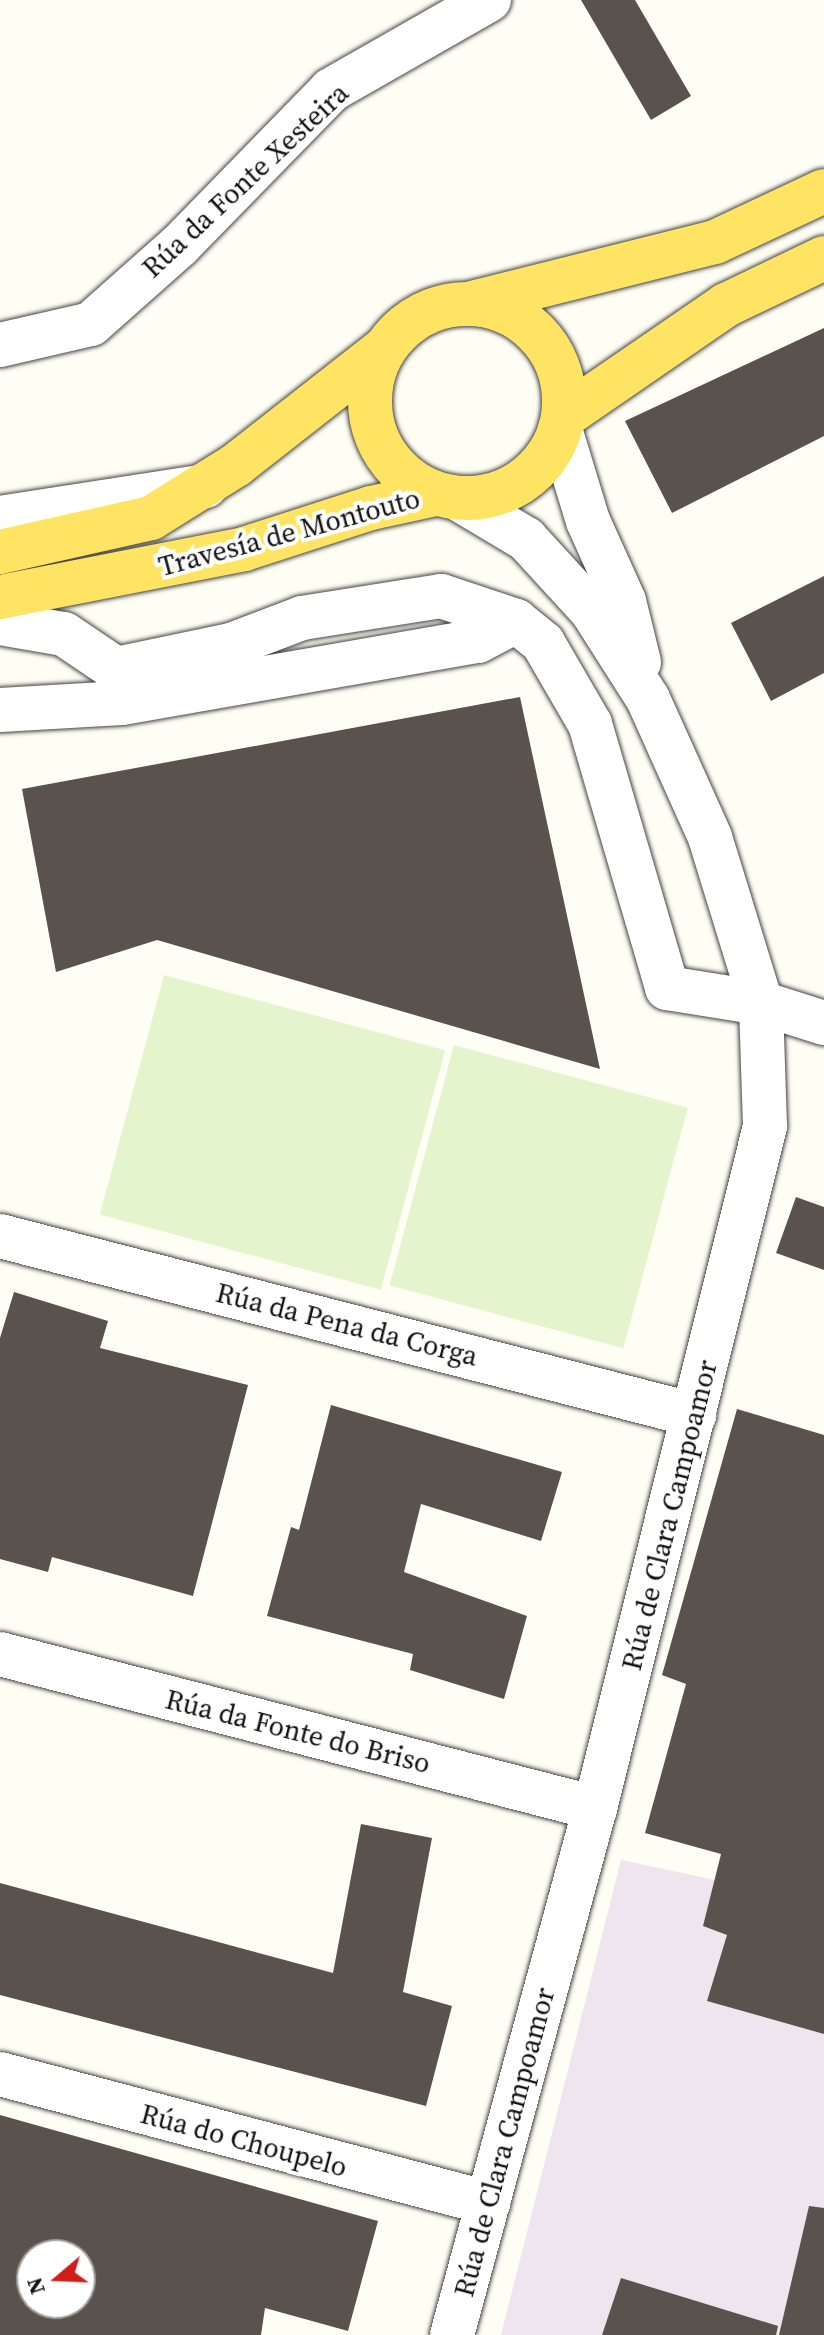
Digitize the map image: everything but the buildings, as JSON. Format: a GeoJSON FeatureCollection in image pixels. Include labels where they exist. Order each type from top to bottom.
{"type":"FeatureCollection","features":[{"type":"Feature","properties":{"kind":"main road","name":"Travesía de Montouto"},"geometry":{"type":"LineString","coordinates":[[0,552],[151,518],[206,486],[384,349],[422,314],[715,242],[824,191]]}},
{"type":"Feature","properties":{"kind":"main road","name":"Travesía de Montouto"},"geometry":{"type":"LineString","coordinates":[[0,597],[244,549],[371,508],[446,496],[496,493],[532,474],[562,423],[726,305],[824,258]]}},
{"type":"Feature","properties":{"kind":"main road"},"geometry":{"type":"LineString","coordinates":[[472,303],[523,321],[543,340],[564,390],[562,423]]}},
{"type":"Feature","properties":{"kind":"main road","name":"Travesía de Montouto"},"geometry":{"type":"LineString","coordinates":[[384,349],[372,376],[370,405],[376,434],[390,459],[411,480],[446,496]]}},
{"type":"Feature","properties":{"kind":"street","name":"Rúa da Fonte Xesteira"},"geometry":{"type":"LineString","coordinates":[[0,345],[91,324],[180,245],[331,90],[489,0]]}},
{"type":"Feature","properties":{"kind":"street"},"geometry":{"type":"LineString","coordinates":[[562,423],[588,521],[624,601],[648,699]]}},
{"type":"Feature","properties":{"kind":"street"},"geometry":{"type":"LineString","coordinates":[[0,518],[206,486]]}},
{"type":"Feature","properties":{"kind":"street"},"geometry":{"type":"LineString","coordinates":[[446,496],[526,539],[592,611],[648,699]]}},
{"type":"Feature","properties":{"kind":"street"},"geometry":{"type":"LineString","coordinates":[[0,710],[119,686],[478,641],[516,621],[543,643],[590,724],[667,988],[761,1003],[824,1023]]}},
{"type":"Feature","properties":{"kind":"street"},"geometry":{"type":"LineString","coordinates":[[0,623],[64,634],[119,686]]}},
{"type":"Feature","properties":{"kind":"street","name":"Rúa de Clara Campoamor"},"geometry":{"type":"LineString","coordinates":[[452,2335],[595,1808],[765,1126],[761,1003],[710,837],[648,699]]}},
{"type":"Feature","properties":{"kind":"street","name":"Rúa da Pena da Corga"},"geometry":{"type":"LineString","coordinates":[[0,1236],[694,1415]]}},
{"type":"Feature","properties":{"kind":"street","name":"Rúa da Fonte do Briso"},"geometry":{"type":"LineString","coordinates":[[0,1654],[595,1808]]}},
{"type":"Feature","properties":{"kind":"street","name":"Rúa do Choupelo"},"geometry":{"type":"LineString","coordinates":[[0,2074],[488,2203]]}},
{"type":"Feature","properties":{"kind":"shaded area"},"geometry":{"type":"Polygon","coordinates":[[[621,1860],[824,1903],[824,2335],[501,2335],[621,1860]]]}},
{"type":"Feature","properties":{"kind":"green space"},"geometry":{"type":"Polygon","coordinates":[[[164,975],[445,1050],[381,1290],[100,1215],[164,975]]]}},
{"type":"Feature","properties":{"kind":"green space"},"geometry":{"type":"Polygon","coordinates":[[[454,1045],[688,1108],[623,1348],[390,1286],[454,1045]]]}}]}
